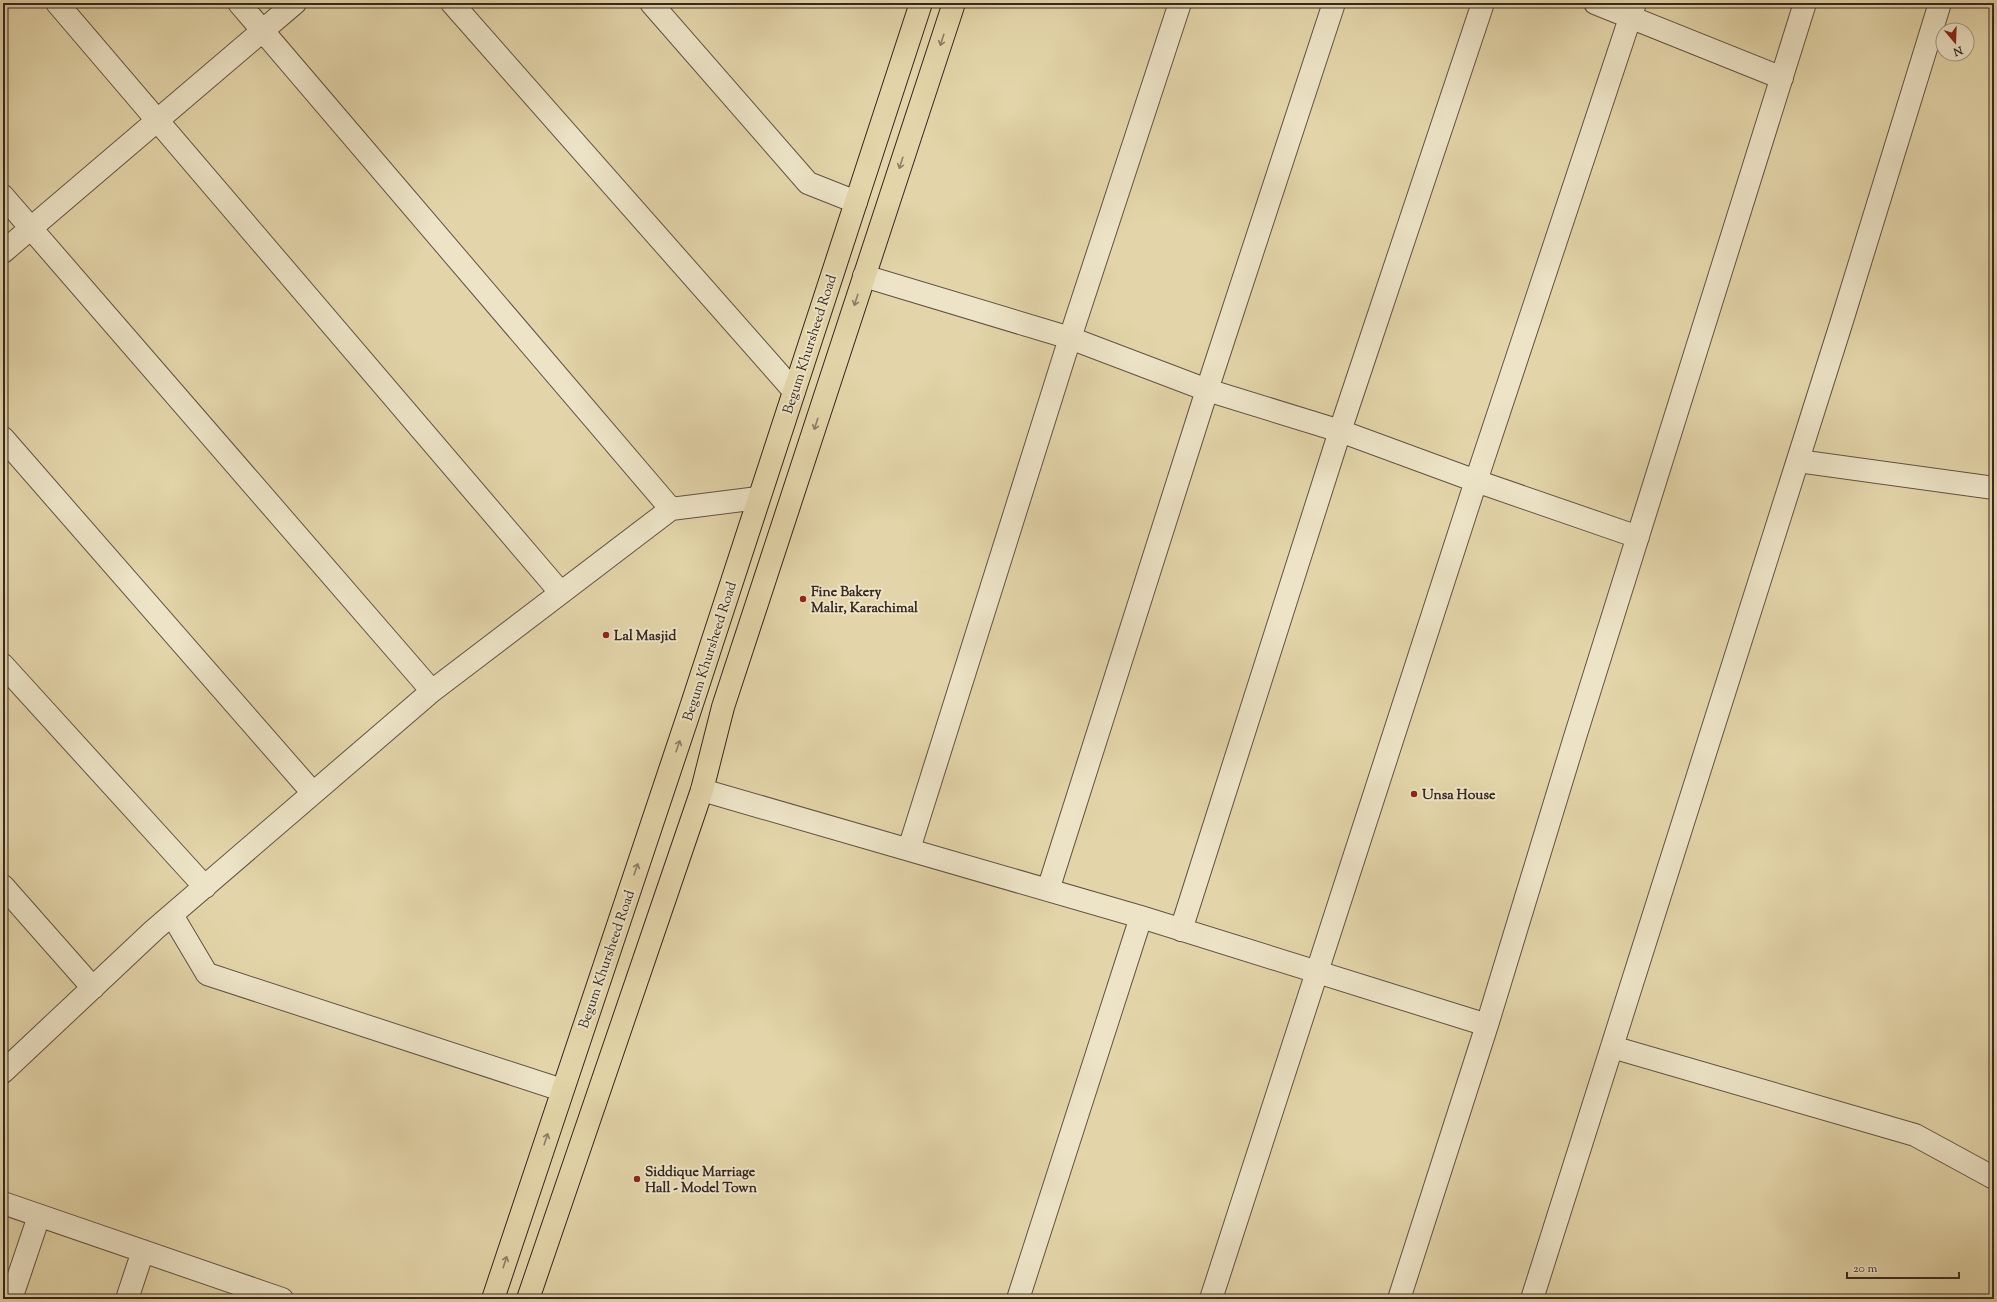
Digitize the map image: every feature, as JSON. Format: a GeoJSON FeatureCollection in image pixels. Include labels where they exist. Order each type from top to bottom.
{"type":"FeatureCollection","features":[{"type":"Feature","properties":{"kind":"main road","name":"Begum Khursheed Road"},"geometry":{"type":"LineString","coordinates":[[493,1299],[691,707],[758,498],[921,3]]}},
{"type":"Feature","properties":{"kind":"main road"},"geometry":{"type":"LineString","coordinates":[[528,1299],[702,790],[723,707],[954,3]]}},
{"type":"Feature","properties":{"kind":"street"},"geometry":{"type":"LineString","coordinates":[[57,3],[561,593]]}},
{"type":"Feature","properties":{"kind":"street"},"geometry":{"type":"LineString","coordinates":[[239,3],[671,508]]}},
{"type":"Feature","properties":{"kind":"street"},"geometry":{"type":"LineString","coordinates":[[3,252],[295,3]]}},
{"type":"Feature","properties":{"kind":"street"},"geometry":{"type":"LineString","coordinates":[[452,3],[794,391]]}},
{"type":"Feature","properties":{"kind":"street"},"geometry":{"type":"LineString","coordinates":[[651,3],[808,183],[856,202]]}},
{"type":"Feature","properties":{"kind":"street"},"geometry":{"type":"LineString","coordinates":[[909,849],[1070,338],[1180,3]]}},
{"type":"Feature","properties":{"kind":"street"},"geometry":{"type":"LineString","coordinates":[[1048,890],[1334,3]]}},
{"type":"Feature","properties":{"kind":"street"},"geometry":{"type":"LineString","coordinates":[[1181,930],[1340,431],[1483,3]]}},
{"type":"Feature","properties":{"kind":"street"},"geometry":{"type":"LineString","coordinates":[[1595,3],[1633,10],[1782,78]]}},
{"type":"Feature","properties":{"kind":"street"},"geometry":{"type":"LineString","coordinates":[[1399,1299],[1805,3]]}},
{"type":"Feature","properties":{"kind":"street"},"geometry":{"type":"LineString","coordinates":[[1532,1299],[1798,461],[1940,3]]}},
{"type":"Feature","properties":{"kind":"street"},"geometry":{"type":"LineString","coordinates":[[1211,1299],[1319,973],[1476,481],[1633,10]]}},
{"type":"Feature","properties":{"kind":"street"},"geometry":{"type":"LineString","coordinates":[[3,196],[432,691]]}},
{"type":"Feature","properties":{"kind":"street"},"geometry":{"type":"LineString","coordinates":[[864,276],[1070,338],[1208,390],[1340,431],[1476,481],[1638,537]]}},
{"type":"Feature","properties":{"kind":"street"},"geometry":{"type":"LineString","coordinates":[[3,438],[313,793]]}},
{"type":"Feature","properties":{"kind":"street"},"geometry":{"type":"LineString","coordinates":[[1798,461],[1994,488]]}},
{"type":"Feature","properties":{"kind":"street"},"geometry":{"type":"LineString","coordinates":[[3,1072],[172,915],[432,691],[671,508],[758,498]]}},
{"type":"Feature","properties":{"kind":"street"},"geometry":{"type":"LineString","coordinates":[[3,665],[205,887]]}},
{"type":"Feature","properties":{"kind":"street"},"geometry":{"type":"LineString","coordinates":[[702,790],[1141,917],[1486,1025]]}},
{"type":"Feature","properties":{"kind":"street"},"geometry":{"type":"LineString","coordinates":[[3,886],[93,988]]}},
{"type":"Feature","properties":{"kind":"street"},"geometry":{"type":"LineString","coordinates":[[172,915],[207,974],[562,1090]]}},
{"type":"Feature","properties":{"kind":"street"},"geometry":{"type":"LineString","coordinates":[[1018,1299],[1141,917]]}},
{"type":"Feature","properties":{"kind":"street"},"geometry":{"type":"LineString","coordinates":[[1612,1047],[1915,1135],[1994,1178]]}},
{"type":"Feature","properties":{"kind":"street"},"geometry":{"type":"LineString","coordinates":[[3,1204],[282,1299]]}},
{"type":"Feature","properties":{"kind":"street"},"geometry":{"type":"LineString","coordinates":[[11,1299],[39,1216]]}},
{"type":"Feature","properties":{"kind":"street"},"geometry":{"type":"LineString","coordinates":[[127,1299],[143,1251]]}},
{"type":"Feature","properties":{"kind":"place","name":"Fine Bakery Malir, Karachimal"},"geometry":{"type":"Point","coordinates":[803,599]}},
{"type":"Feature","properties":{"kind":"place","name":"Lal Masjid"},"geometry":{"type":"Point","coordinates":[606,635]}},
{"type":"Feature","properties":{"kind":"place","name":"Unsa House"},"geometry":{"type":"Point","coordinates":[1414,794]}},
{"type":"Feature","properties":{"kind":"place","name":"Siddique Marriage Hall - Model Town"},"geometry":{"type":"Point","coordinates":[637,1179]}}]}
